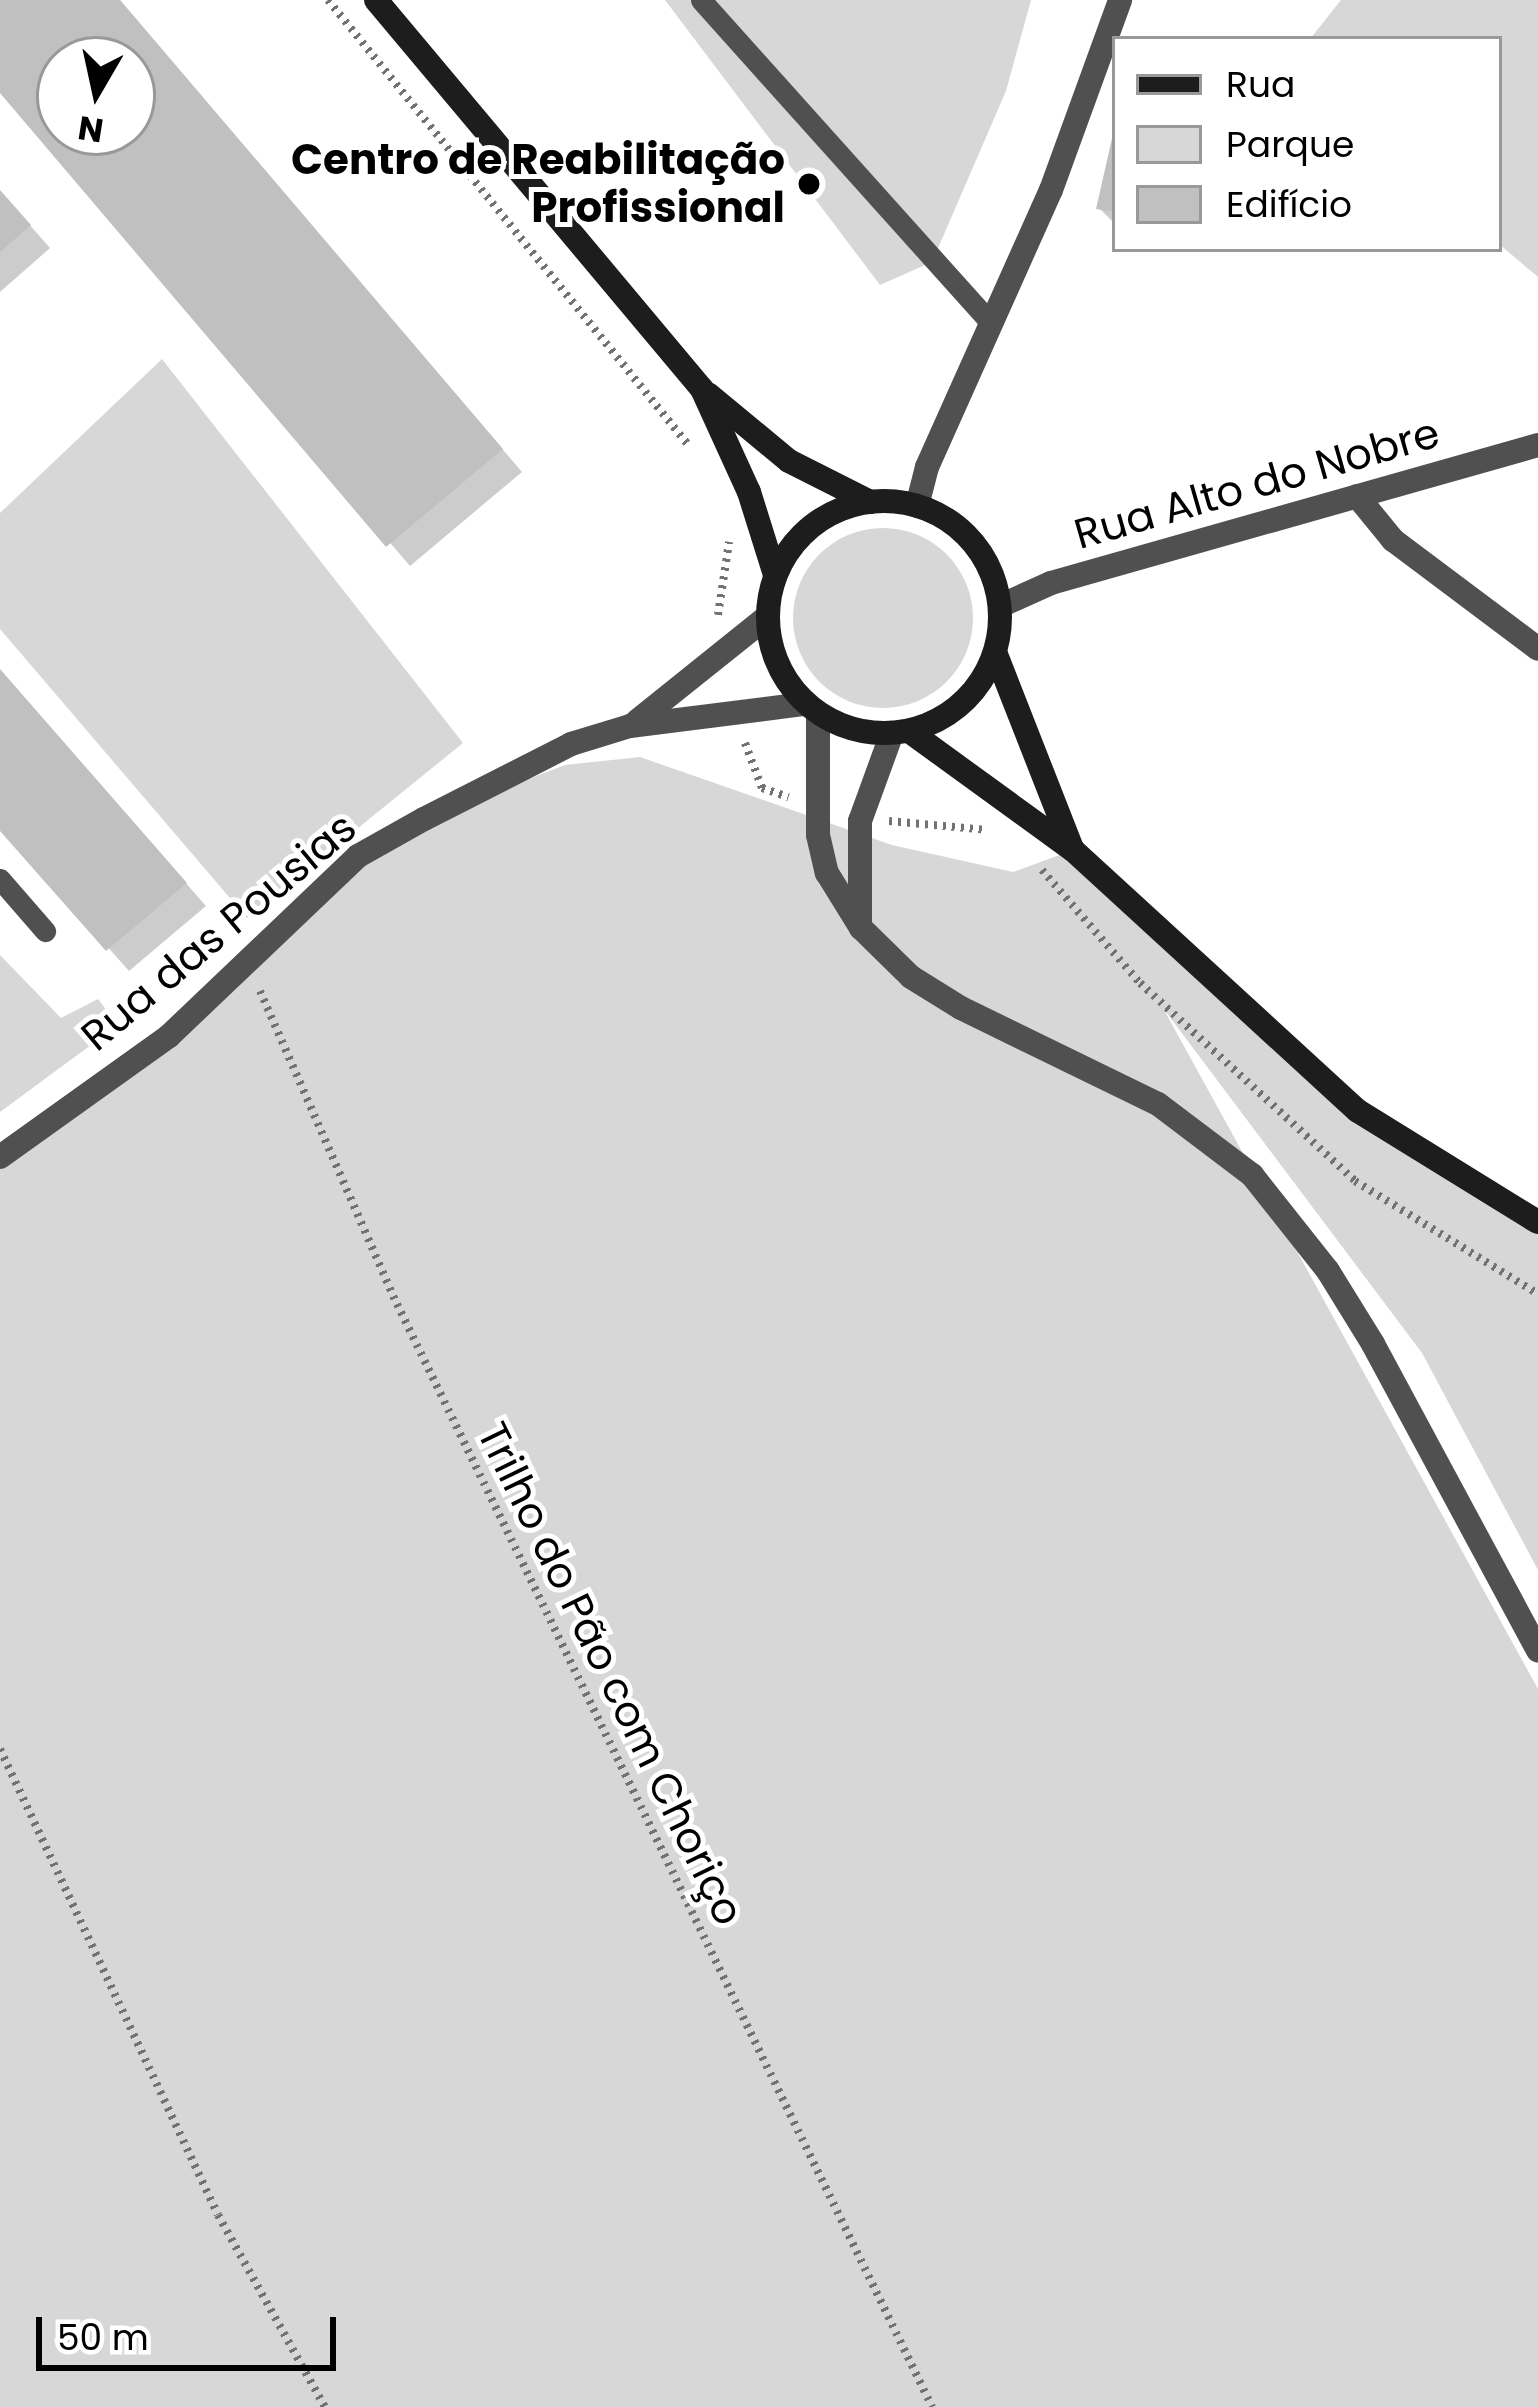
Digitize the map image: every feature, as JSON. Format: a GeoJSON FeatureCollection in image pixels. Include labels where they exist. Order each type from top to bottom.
{"type":"FeatureCollection","features":[{"type":"Feature","properties":{"kind":"main road"},"geometry":{"type":"LineString","coordinates":[[376,0],[702,389],[789,461],[870,502],[917,506],[974,543],[1000,606],[995,652],[963,703],[900,732],[853,730],[812,709],[777,664],[767,617],[775,575],[812,525],[870,502]]}},
{"type":"Feature","properties":{"kind":"main road"},"geometry":{"type":"LineString","coordinates":[[702,389],[749,492],[775,575]]}},
{"type":"Feature","properties":{"kind":"main road"},"geometry":{"type":"LineString","coordinates":[[995,652],[1073,850]]}},
{"type":"Feature","properties":{"kind":"main road"},"geometry":{"type":"LineString","coordinates":[[900,732],[1073,850],[1358,1111],[1538,1222]]}},
{"type":"Feature","properties":{"kind":"street"},"geometry":{"type":"LineString","coordinates":[[917,506],[1120,0]]}},
{"type":"Feature","properties":{"kind":"street","name":"Rua Alto do Nobre"},"geometry":{"type":"LineString","coordinates":[[1000,606],[1051,583],[1538,445]]}},
{"type":"Feature","properties":{"kind":"street"},"geometry":{"type":"LineString","coordinates":[[1357,496],[1393,540],[1538,649]]}},
{"type":"Feature","properties":{"kind":"street"},"geometry":{"type":"LineString","coordinates":[[631,726],[767,617]]}},
{"type":"Feature","properties":{"kind":"street"},"geometry":{"type":"LineString","coordinates":[[631,726],[812,709],[818,835],[827,873],[860,928],[944,998],[1158,1105],[1252,1175],[1328,1271],[1373,1344],[1538,1650]]}},
{"type":"Feature","properties":{"kind":"street","name":"Rua das Pousias"},"geometry":{"type":"LineString","coordinates":[[0,1157],[169,1036],[358,856],[572,744],[631,726]]}},
{"type":"Feature","properties":{"kind":"street"},"geometry":{"type":"LineString","coordinates":[[860,928],[860,821],[900,732]]}},
{"type":"Feature","properties":{"kind":"lane"},"geometry":{"type":"LineString","coordinates":[[701,0],[990,322]]}},
{"type":"Feature","properties":{"kind":"lane"},"geometry":{"type":"LineString","coordinates":[[0,879],[45,931]]}},
{"type":"Feature","properties":{"kind":"path"},"geometry":{"type":"LineString","coordinates":[[328,0],[700,463]]}},
{"type":"Feature","properties":{"kind":"path"},"geometry":{"type":"LineString","coordinates":[[712,628],[731,564],[726,520]]}},
{"type":"Feature","properties":{"kind":"path"},"geometry":{"type":"LineString","coordinates":[[742,737],[762,788],[788,797]]}},
{"type":"Feature","properties":{"kind":"path"},"geometry":{"type":"LineString","coordinates":[[882,821],[980,826],[997,836]]}},
{"type":"Feature","properties":{"kind":"path"},"geometry":{"type":"LineString","coordinates":[[1029,859],[1140,983],[1355,1181],[1538,1294]]}},
{"type":"Feature","properties":{"kind":"path","name":"Trilho do Pão com Choriço"},"geometry":{"type":"LineString","coordinates":[[247,962],[407,1325],[932,2407]]}},
{"type":"Feature","properties":{"kind":"path"},"geometry":{"type":"LineString","coordinates":[[0,1748],[218,2215],[325,2407]]}},
{"type":"Feature","properties":{"kind":"green space"},"geometry":{"type":"Polygon","coordinates":[[[665,0],[1031,0],[1006,91],[932,262],[880,285],[665,0]]]}},
{"type":"Feature","properties":{"kind":"green space"},"geometry":{"type":"Polygon","coordinates":[[[1341,0],[1538,0],[1538,277],[1502,247],[1502,36],[1312,36],[1341,0]]]}},
{"type":"Feature","properties":{"kind":"green space"},"geometry":{"type":"Polygon","coordinates":[[[162,359],[463,743],[247,918],[0,629],[0,513],[162,359]]]}},
{"type":"Feature","properties":{"kind":"green space"},"geometry":{"type":"Polygon","coordinates":[[[883,528],[918,535],[947,554],[966,583],[973,618],[966,653],[947,682],[918,701],[883,708],[848,701],[819,682],[800,653],[793,618],[800,583],[819,554],[848,535],[883,528]]]}},
{"type":"Feature","properties":{"kind":"green space"},"geometry":{"type":"Polygon","coordinates":[[[640,757],[892,845],[1013,872],[1073,850],[1358,1111],[1538,1218],[1538,1570],[1422,1353],[1163,1008],[1538,1689],[1538,2407],[0,2407],[0,1157],[166,1038],[358,856],[424,819],[565,765],[640,757]]]}},
{"type":"Feature","properties":{"kind":"green space"},"geometry":{"type":"Polygon","coordinates":[[[0,955],[61,1018],[98,999],[118,1025],[0,1112],[0,955]]]}},
{"type":"Feature","properties":{"kind":"building"},"geometry":{"type":"Polygon","coordinates":[[[0,0],[120,0],[151,36],[36,36],[36,135],[0,93],[0,0]]]}},
{"type":"Feature","properties":{"kind":"building"},"geometry":{"type":"Polygon","coordinates":[[[156,42],[503,449],[386,547],[54,156],[156,156],[156,42]]]}},
{"type":"Feature","properties":{"kind":"building"},"geometry":{"type":"Polygon","coordinates":[[[1112,138],[1112,212],[1096,209],[1112,138]]]}},
{"type":"Feature","properties":{"kind":"building"},"geometry":{"type":"Polygon","coordinates":[[[0,190],[31,225],[0,252],[0,190]]]}},
{"type":"Feature","properties":{"kind":"building"},"geometry":{"type":"Polygon","coordinates":[[[0,669],[187,883],[106,951],[0,831],[0,669]]]}},
{"type":"Feature","properties":{"kind":"place","name":"Centro de Reabilitação Profissional"},"geometry":{"type":"Point","coordinates":[809,184]}}]}
